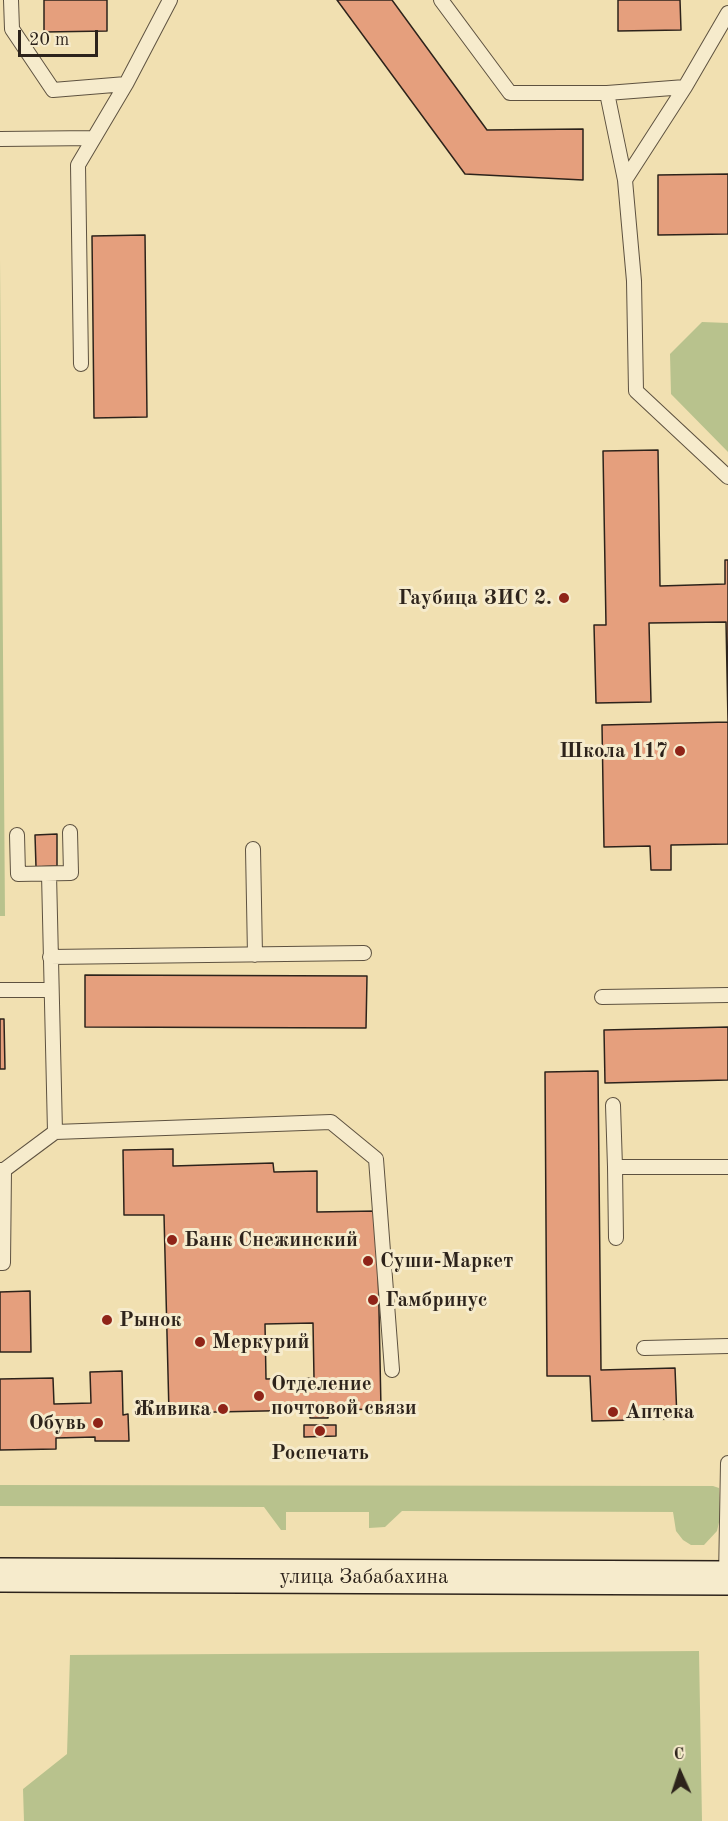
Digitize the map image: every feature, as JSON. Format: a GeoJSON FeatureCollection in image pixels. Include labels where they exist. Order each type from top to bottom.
{"type":"FeatureCollection","features":[{"type":"Feature","properties":{"kind":"street","name":"улица Забабахина"},"geometry":{"type":"LineString","coordinates":[[0,1575],[727,1578]]}},
{"type":"Feature","properties":{"kind":"lane"},"geometry":{"type":"LineString","coordinates":[[11,0],[12,29],[52,90],[126,84]]}},
{"type":"Feature","properties":{"kind":"lane"},"geometry":{"type":"LineString","coordinates":[[81,364],[78,165],[126,84],[170,0]]}},
{"type":"Feature","properties":{"kind":"lane"},"geometry":{"type":"LineString","coordinates":[[441,0],[510,93],[607,93],[685,87]]}},
{"type":"Feature","properties":{"kind":"lane"},"geometry":{"type":"LineString","coordinates":[[625,180],[685,87],[728,13]]}},
{"type":"Feature","properties":{"kind":"lane"},"geometry":{"type":"LineString","coordinates":[[607,93],[625,180],[634,281],[636,391],[728,477]]}},
{"type":"Feature","properties":{"kind":"lane"},"geometry":{"type":"LineString","coordinates":[[0,139],[94,138]]}},
{"type":"Feature","properties":{"kind":"lane"},"geometry":{"type":"LineString","coordinates":[[17,835],[18,874],[71,873],[70,832]]}},
{"type":"Feature","properties":{"kind":"lane"},"geometry":{"type":"LineString","coordinates":[[253,849],[255,955]]}},
{"type":"Feature","properties":{"kind":"lane"},"geometry":{"type":"LineString","coordinates":[[49,874],[55,1132]]}},
{"type":"Feature","properties":{"kind":"lane"},"geometry":{"type":"LineString","coordinates":[[50,957],[364,953]]}},
{"type":"Feature","properties":{"kind":"lane"},"geometry":{"type":"LineString","coordinates":[[0,990],[51,990]]}},
{"type":"Feature","properties":{"kind":"lane"},"geometry":{"type":"LineString","coordinates":[[602,997],[728,995]]}},
{"type":"Feature","properties":{"kind":"lane"},"geometry":{"type":"LineString","coordinates":[[613,1105],[616,1238]]}},
{"type":"Feature","properties":{"kind":"lane"},"geometry":{"type":"LineString","coordinates":[[0,1263],[3,1263],[2,1170],[55,1132],[332,1122],[376,1159],[392,1370]]}},
{"type":"Feature","properties":{"kind":"lane"},"geometry":{"type":"LineString","coordinates":[[615,1167],[728,1167]]}},
{"type":"Feature","properties":{"kind":"lane"},"geometry":{"type":"LineString","coordinates":[[644,1348],[728,1346]]}},
{"type":"Feature","properties":{"kind":"lane"},"geometry":{"type":"LineString","coordinates":[[727,1578],[728,1463]]}},
{"type":"Feature","properties":{"kind":"green space"},"geometry":{"type":"Polygon","coordinates":[[[0,259],[5,916],[0,916],[0,259]]]}},
{"type":"Feature","properties":{"kind":"green space"},"geometry":{"type":"Polygon","coordinates":[[[702,322],[728,323],[728,452],[671,394],[670,354],[702,322]]]}},
{"type":"Feature","properties":{"kind":"green space"},"geometry":{"type":"Polygon","coordinates":[[[0,1485],[713,1486],[719,1488],[720,1518],[717,1531],[704,1545],[691,1545],[683,1540],[676,1531],[673,1512],[402,1511],[385,1527],[369,1528],[369,1512],[286,1512],[286,1530],[281,1530],[264,1507],[0,1506],[0,1485]]]}},
{"type":"Feature","properties":{"kind":"green space"},"geometry":{"type":"Polygon","coordinates":[[[699,1651],[702,1821],[24,1821],[23,1789],[67,1754],[70,1655],[699,1651]]]}},
{"type":"Feature","properties":{"kind":"building"},"geometry":{"type":"Polygon","coordinates":[[[44,0],[107,0],[107,31],[44,32],[44,0]]]}},
{"type":"Feature","properties":{"kind":"building"},"geometry":{"type":"Polygon","coordinates":[[[337,0],[392,0],[487,130],[583,129],[583,180],[465,174],[337,0]]]}},
{"type":"Feature","properties":{"kind":"building"},"geometry":{"type":"Polygon","coordinates":[[[618,0],[680,0],[681,30],[618,31],[618,0]]]}},
{"type":"Feature","properties":{"kind":"building"},"geometry":{"type":"Polygon","coordinates":[[[728,174],[728,234],[658,235],[658,175],[728,174]]]}},
{"type":"Feature","properties":{"kind":"building"},"geometry":{"type":"Polygon","coordinates":[[[145,235],[147,417],[94,418],[92,236],[145,235]]]}},
{"type":"Feature","properties":{"kind":"building"},"geometry":{"type":"Polygon","coordinates":[[[658,450],[660,586],[725,584],[725,560],[728,560],[728,721],[726,622],[649,623],[651,702],[596,703],[594,625],[606,625],[603,451],[658,450]]]}},
{"type":"Feature","properties":{"kind":"building"},"geometry":{"type":"Polygon","coordinates":[[[728,722],[728,844],[671,845],[671,870],[651,870],[650,846],[604,847],[602,725],[728,722]]]}},
{"type":"Feature","properties":{"kind":"building"},"geometry":{"type":"Polygon","coordinates":[[[57,834],[57,866],[36,867],[35,835],[57,834]]]}},
{"type":"Feature","properties":{"kind":"building"},"geometry":{"type":"Polygon","coordinates":[[[85,975],[367,976],[366,1028],[85,1027],[85,975]]]}},
{"type":"Feature","properties":{"kind":"building"},"geometry":{"type":"Polygon","coordinates":[[[0,1019],[4,1019],[5,1069],[0,1069],[0,1019]]]}},
{"type":"Feature","properties":{"kind":"building"},"geometry":{"type":"Polygon","coordinates":[[[728,1027],[728,1080],[605,1083],[604,1030],[728,1027]]]}},
{"type":"Feature","properties":{"kind":"building"},"geometry":{"type":"Polygon","coordinates":[[[598,1071],[601,1370],[675,1368],[677,1419],[592,1421],[590,1376],[547,1376],[545,1072],[598,1071]]]}},
{"type":"Feature","properties":{"kind":"building"},"geometry":{"type":"Polygon","coordinates":[[[173,1149],[173,1166],[273,1163],[274,1172],[317,1171],[317,1212],[377,1211],[381,1409],[328,1410],[328,1418],[310,1418],[310,1410],[169,1413],[164,1215],[124,1215],[123,1150],[173,1149]],[[313,1323],[265,1324],[266,1379],[314,1378],[313,1323]]]}},
{"type":"Feature","properties":{"kind":"building"},"geometry":{"type":"Polygon","coordinates":[[[30,1291],[31,1352],[0,1352],[0,1292],[30,1291]]]}},
{"type":"Feature","properties":{"kind":"building"},"geometry":{"type":"Polygon","coordinates":[[[122,1371],[123,1415],[128,1414],[129,1441],[95,1441],[95,1437],[56,1438],[56,1449],[0,1450],[0,1379],[53,1378],[54,1404],[91,1403],[90,1372],[122,1371]]]}},
{"type":"Feature","properties":{"kind":"building","name":"Роспечать"},"geometry":{"type":"Polygon","coordinates":[[[304,1425],[336,1425],[336,1436],[304,1437],[304,1425]]]}},
{"type":"Feature","properties":{"kind":"place","name":"Гаубица ЗИС 2."},"geometry":{"type":"Point","coordinates":[564,598]}},
{"type":"Feature","properties":{"kind":"place","name":"Школа 117"},"geometry":{"type":"Point","coordinates":[680,751]}},
{"type":"Feature","properties":{"kind":"place","name":"Банк Снежинский"},"geometry":{"type":"Point","coordinates":[172,1240]}},
{"type":"Feature","properties":{"kind":"place","name":"Суши-Маркет"},"geometry":{"type":"Point","coordinates":[368,1261]}},
{"type":"Feature","properties":{"kind":"place","name":"Гамбринус"},"geometry":{"type":"Point","coordinates":[373,1300]}},
{"type":"Feature","properties":{"kind":"place","name":"Рынок"},"geometry":{"type":"Point","coordinates":[107,1320]}},
{"type":"Feature","properties":{"kind":"place","name":"Меркурий"},"geometry":{"type":"Point","coordinates":[200,1342]}},
{"type":"Feature","properties":{"kind":"place","name":"Отделение почтовой связи"},"geometry":{"type":"Point","coordinates":[259,1396]}},
{"type":"Feature","properties":{"kind":"place","name":"Живика"},"geometry":{"type":"Point","coordinates":[223,1409]}},
{"type":"Feature","properties":{"kind":"place","name":"Аптека"},"geometry":{"type":"Point","coordinates":[613,1412]}},
{"type":"Feature","properties":{"kind":"place","name":"Обувь"},"geometry":{"type":"Point","coordinates":[98,1423]}},
{"type":"Feature","properties":{"kind":"place","name":"Роспечать"},"geometry":{"type":"Point","coordinates":[320,1431]}}]}
